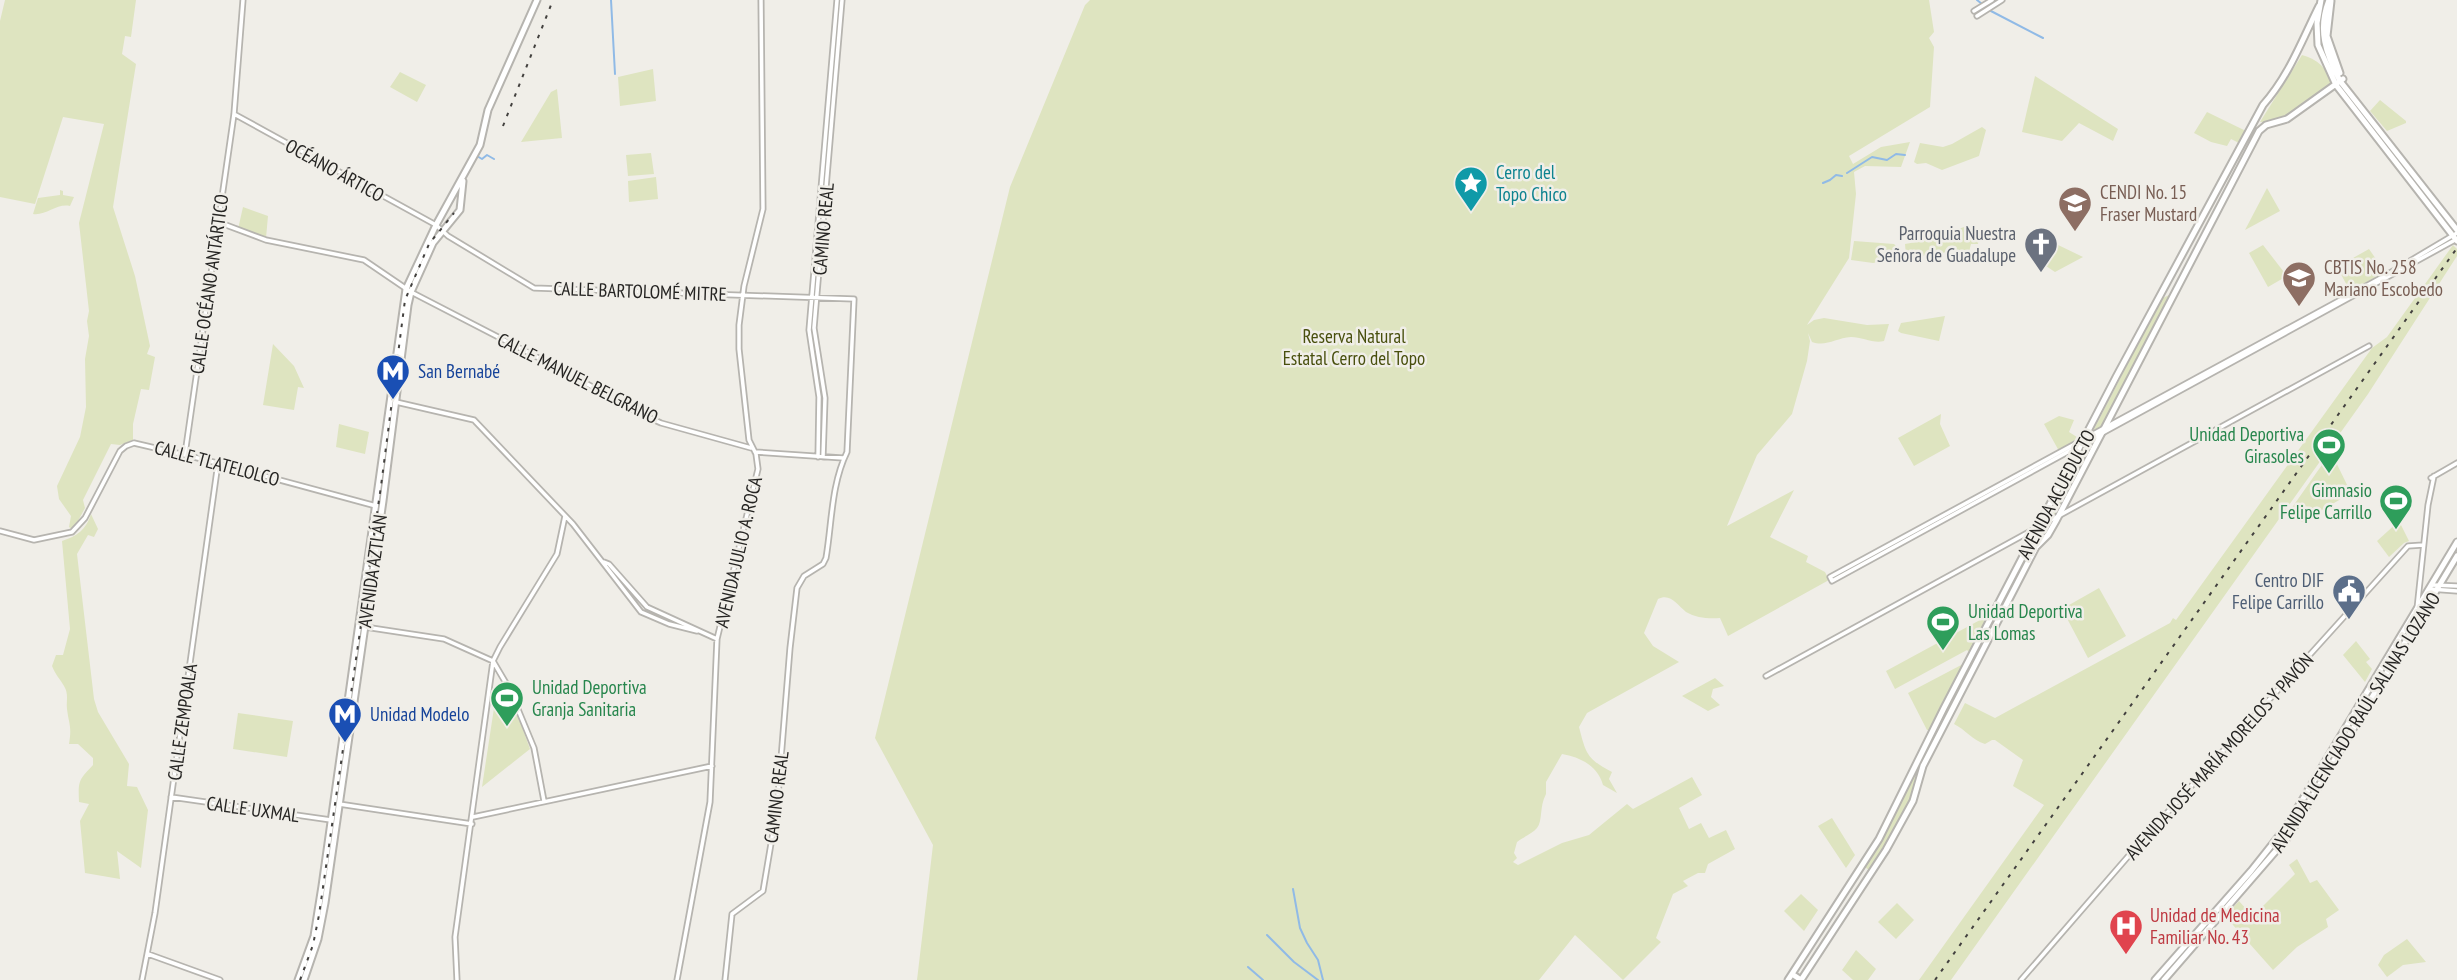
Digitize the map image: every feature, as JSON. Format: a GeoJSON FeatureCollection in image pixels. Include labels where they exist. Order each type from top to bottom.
{"type":"FeatureCollection","features":[{"type":"Feature","properties":{"kind":"main road","name":"AVENIDA AZTLÁN"},"geometry":{"type":"LineString","coordinates":[[304,980],[320,929],[408,290],[436,225],[480,145],[488,110],[537,0]]}},
{"type":"Feature","properties":{"kind":"main road"},"geometry":{"type":"LineString","coordinates":[[2330,0],[2322,26],[2326,51],[2340,82]]}},
{"type":"Feature","properties":{"kind":"main road"},"geometry":{"type":"LineString","coordinates":[[2330,0],[2327,36],[2340,82]]}},
{"type":"Feature","properties":{"kind":"main road"},"geometry":{"type":"LineString","coordinates":[[2312,10],[2320,3]]}},
{"type":"Feature","properties":{"kind":"main road"},"geometry":{"type":"LineString","coordinates":[[2320,3],[2317,39],[2324,62],[2456,236]]}},
{"type":"Feature","properties":{"kind":"main road","name":"AVENIDA ACUEDUCTO"},"geometry":{"type":"LineString","coordinates":[[1788,980],[1879,839],[2083,442],[2211,200],[2222,185],[2253,125],[2291,65],[2320,3]]}},
{"type":"Feature","properties":{"kind":"main road"},"geometry":{"type":"LineString","coordinates":[[2324,62],[2336,74]]}},
{"type":"Feature","properties":{"kind":"main road"},"geometry":{"type":"LineString","coordinates":[[2253,125],[2261,129],[2287,119],[2340,82]]}},
{"type":"Feature","properties":{"kind":"main road","name":"AVENIDA ACUEDUCTO"},"geometry":{"type":"LineString","coordinates":[[1801,980],[1886,850],[1913,801],[1921,770],[2036,547],[2048,535],[2058,517],[2261,129]]}},
{"type":"Feature","properties":{"kind":"main road"},"geometry":{"type":"LineString","coordinates":[[2390,152],[2409,169],[2456,236]]}},
{"type":"Feature","properties":{"kind":"main road","name":"AVENIDA AZTLÁN"},"geometry":{"type":"LineString","coordinates":[[336,804],[365,627],[379,506],[396,402],[408,290],[433,243],[460,210],[464,174]]}},
{"type":"Feature","properties":{"kind":"main road"},"geometry":{"type":"LineString","coordinates":[[2211,200],[2221,206]]}},
{"type":"Feature","properties":{"kind":"main road"},"geometry":{"type":"LineString","coordinates":[[448,224],[448,236]]}},
{"type":"Feature","properties":{"kind":"main road"},"geometry":{"type":"LineString","coordinates":[[2197,250],[2203,256]]}},
{"type":"Feature","properties":{"kind":"main road"},"geometry":{"type":"LineString","coordinates":[[2174,271],[2190,263]]}},
{"type":"Feature","properties":{"kind":"main road"},"geometry":{"type":"LineString","coordinates":[[2174,271],[2180,271],[2183,278]]}},
{"type":"Feature","properties":{"kind":"main road"},"geometry":{"type":"LineString","coordinates":[[2167,284],[2169,291],[2175,291]]}},
{"type":"Feature","properties":{"kind":"main road"},"geometry":{"type":"LineString","coordinates":[[2159,299],[2175,291]]}},
{"type":"Feature","properties":{"kind":"main road","name":"AVENIDA LICENCIADO RAÚL SALINAS LOZANO"},"geometry":{"type":"LineString","coordinates":[[2164,980],[2288,837],[2435,587],[2457,542]]}},
{"type":"Feature","properties":{"kind":"main road","name":"AVENIDA LICENCIADO RAÚL SALINAS LOZANO"},"geometry":{"type":"LineString","coordinates":[[2155,980],[2260,861],[2286,827],[2417,610],[2457,556]]}},
{"type":"Feature","properties":{"kind":"main road","name":"AVENIDA AZTLÁN"},"geometry":{"type":"LineString","coordinates":[[298,980],[313,936],[334,821]]}},
{"type":"Feature","properties":{"kind":"main road"},"geometry":{"type":"LineString","coordinates":[[1836,905],[1845,914]]}},
{"type":"Feature","properties":{"kind":"main road"},"geometry":{"type":"LineString","coordinates":[[1792,974],[1801,980]]}},
{"type":"Feature","properties":{"kind":"street","name":"CALLE OCÉANO ANTÁRTICO"},"geometry":{"type":"LineString","coordinates":[[185,454],[234,114],[243,0]]}},
{"type":"Feature","properties":{"kind":"street","name":"AVENIDA JULIO A. ROCA"},"geometry":{"type":"LineString","coordinates":[[677,980],[710,802],[717,639],[758,469],[755,452],[751,448],[739,349],[743,294],[763,209],[761,0]]}},
{"type":"Feature","properties":{"kind":"street","name":"CAMINO REAL"},"geometry":{"type":"LineString","coordinates":[[820,457],[825,398],[814,328],[814,297],[840,0]]}},
{"type":"Feature","properties":{"kind":"street"},"geometry":{"type":"LineString","coordinates":[[1992,0],[1975,13],[2002,0]]}},
{"type":"Feature","properties":{"kind":"street","name":"OCÉANO ÁRTICO"},"geometry":{"type":"LineString","coordinates":[[234,114],[436,225],[442,231]]}},
{"type":"Feature","properties":{"kind":"street","name":"CALLE MANUEL BELGRANO"},"geometry":{"type":"LineString","coordinates":[[218,222],[267,240],[362,259],[408,290],[650,418],[751,448]]}},
{"type":"Feature","properties":{"kind":"street","name":"CALLE BARTOLOMÉ MITRE"},"geometry":{"type":"LineString","coordinates":[[442,231],[534,288],[854,299],[847,447],[843,458]]}},
{"type":"Feature","properties":{"kind":"street"},"geometry":{"type":"LineString","coordinates":[[1831,579],[2456,236]]}},
{"type":"Feature","properties":{"kind":"street"},"geometry":{"type":"LineString","coordinates":[[1766,676],[2369,346]]}},
{"type":"Feature","properties":{"kind":"street"},"geometry":{"type":"LineString","coordinates":[[396,402],[474,420],[565,516],[641,612],[669,624],[697,631]]}},
{"type":"Feature","properties":{"kind":"street","name":"CALLE TLATELOLCO"},"geometry":{"type":"LineString","coordinates":[[0,531],[33,540],[66,534],[80,526],[120,451],[126,446],[143,444],[379,506]]}},
{"type":"Feature","properties":{"kind":"street"},"geometry":{"type":"LineString","coordinates":[[755,452],[843,458]]}},
{"type":"Feature","properties":{"kind":"street","name":"CAMINO REAL"},"geometry":{"type":"LineString","coordinates":[[725,980],[732,914],[763,891],[778,808],[797,588],[803,576],[820,566],[827,555],[832,506],[843,458]]}},
{"type":"Feature","properties":{"kind":"street","name":"CALLE ZEMPOALA"},"geometry":{"type":"LineString","coordinates":[[142,980],[148,954],[218,463]]}},
{"type":"Feature","properties":{"kind":"street"},"geometry":{"type":"LineString","coordinates":[[2417,610],[2433,477],[2457,463]]}},
{"type":"Feature","properties":{"kind":"street"},"geometry":{"type":"LineString","coordinates":[[457,980],[456,937],[494,661],[557,554],[565,516]]}},
{"type":"Feature","properties":{"kind":"street","name":"AVENIDA JOSÉ MARÍA MORELOS Y PAVÓN"},"geometry":{"type":"LineString","coordinates":[[2021,980],[2138,845],[2408,546],[2423,545]]}},
{"type":"Feature","properties":{"kind":"street"},"geometry":{"type":"LineString","coordinates":[[604,562],[610,564],[647,607],[717,639]]}},
{"type":"Feature","properties":{"kind":"street"},"geometry":{"type":"LineString","coordinates":[[2435,587],[2457,589]]}},
{"type":"Feature","properties":{"kind":"street"},"geometry":{"type":"LineString","coordinates":[[365,627],[444,639],[494,661],[510,690],[534,748],[544,801]]}},
{"type":"Feature","properties":{"kind":"street"},"geometry":{"type":"LineString","coordinates":[[473,817],[712,766]]}},
{"type":"Feature","properties":{"kind":"street","name":"CALLE UXMAL"},"geometry":{"type":"LineString","coordinates":[[171,797],[334,821]]}},
{"type":"Feature","properties":{"kind":"street"},"geometry":{"type":"LineString","coordinates":[[336,804],[472,824]]}},
{"type":"Feature","properties":{"kind":"street"},"geometry":{"type":"LineString","coordinates":[[148,954],[220,980]]}},
{"type":"Feature","properties":{"kind":"green space"},"geometry":{"type":"Polygon","coordinates":[[[5,0],[136,0],[131,37],[125,36],[122,54],[136,64],[113,207],[135,276],[150,346],[147,354],[155,357],[149,390],[141,389],[133,424],[133,440],[120,445],[111,444],[83,500],[85,508],[73,530],[69,527],[71,516],[59,499],[57,486],[80,437],[86,407],[85,359],[89,311],[79,223],[104,124],[63,117],[35,204],[0,197],[0,21],[5,0]]]}},
{"type":"Feature","properties":{"kind":"green space","name":"Reserva Natural Estatal Cerro del Topo"},"geometry":{"type":"Polygon","coordinates":[[[1090,0],[1929,0],[1934,32],[1929,38],[1934,47],[1930,107],[1849,156],[1853,164],[1881,147],[1910,142],[1901,167],[1865,166],[1854,172],[1856,194],[1849,258],[1807,325],[1824,318],[1867,325],[1889,324],[1884,341],[1851,337],[1817,343],[1812,342],[1808,333],[1810,341],[1807,361],[1792,414],[1757,455],[1727,526],[1794,490],[1770,537],[1808,556],[1806,562],[1825,572],[1829,580],[1728,636],[1720,618],[1694,616],[1670,599],[1658,599],[1644,633],[1653,646],[1679,662],[1587,713],[1579,727],[1589,755],[1612,772],[1609,779],[1617,793],[1603,785],[1593,768],[1575,757],[1562,754],[1546,782],[1539,825],[1517,842],[1514,853],[1517,858],[1513,862],[1518,865],[1562,843],[1589,835],[1627,804],[1633,809],[1692,777],[1702,795],[1679,808],[1689,829],[1701,823],[1709,838],[1726,830],[1735,849],[1708,864],[1705,873],[1698,873],[1683,881],[1688,886],[1673,894],[1656,938],[1661,942],[1623,980],[1575,935],[1539,980],[917,980],[933,845],[875,738],[1010,187],[1085,5],[1090,0]]]}},
{"type":"Feature","properties":{"kind":"green space"},"geometry":{"type":"Polygon","coordinates":[[[2302,55],[2321,65],[2331,84],[2289,114],[2260,122],[2302,55]]]}},
{"type":"Feature","properties":{"kind":"green space"},"geometry":{"type":"Polygon","coordinates":[[[653,69],[656,101],[620,106],[618,77],[653,69]]]}},
{"type":"Feature","properties":{"kind":"green space"},"geometry":{"type":"Polygon","coordinates":[[[400,72],[426,85],[417,102],[390,87],[400,72]]]}},
{"type":"Feature","properties":{"kind":"green space"},"geometry":{"type":"Polygon","coordinates":[[[2035,76],[2118,129],[2113,141],[2079,123],[2062,141],[2022,132],[2035,76]]]}},
{"type":"Feature","properties":{"kind":"green space"},"geometry":{"type":"Polygon","coordinates":[[[557,89],[562,138],[521,142],[551,92],[557,89]]]}},
{"type":"Feature","properties":{"kind":"green space"},"geometry":{"type":"Polygon","coordinates":[[[2380,100],[2406,123],[2387,131],[2370,111],[2380,100]]]}},
{"type":"Feature","properties":{"kind":"green space"},"geometry":{"type":"Polygon","coordinates":[[[2207,112],[2246,131],[2239,143],[2231,139],[2227,146],[2211,142],[2194,133],[2207,112]]]}},
{"type":"Feature","properties":{"kind":"green space"},"geometry":{"type":"Polygon","coordinates":[[[1982,127],[1986,130],[1979,156],[1942,170],[1926,163],[1914,162],[1920,143],[1943,147],[1982,127]]]}},
{"type":"Feature","properties":{"kind":"green space"},"geometry":{"type":"Polygon","coordinates":[[[651,153],[654,174],[628,176],[626,155],[651,153]]]}},
{"type":"Feature","properties":{"kind":"green space"},"geometry":{"type":"Polygon","coordinates":[[[656,177],[658,199],[629,202],[628,181],[656,177]]]}},
{"type":"Feature","properties":{"kind":"green space"},"geometry":{"type":"Polygon","coordinates":[[[2267,188],[2280,211],[2245,230],[2267,188]]]}},
{"type":"Feature","properties":{"kind":"green space"},"geometry":{"type":"Polygon","coordinates":[[[60,190],[63,195],[74,197],[70,206],[33,214],[38,198],[60,195],[60,190]]]}},
{"type":"Feature","properties":{"kind":"green space"},"geometry":{"type":"Polygon","coordinates":[[[243,207],[268,216],[266,238],[238,229],[243,207]]]}},
{"type":"Feature","properties":{"kind":"green space"},"geometry":{"type":"Polygon","coordinates":[[[1964,227],[1970,235],[1979,237],[1978,244],[1971,244],[1969,252],[1961,250],[1909,258],[1906,256],[1905,244],[1927,240],[1964,227]]]}},
{"type":"Feature","properties":{"kind":"green space"},"geometry":{"type":"Polygon","coordinates":[[[2039,237],[2055,239],[2054,243],[2083,257],[2055,272],[2034,258],[2039,237]]]}},
{"type":"Feature","properties":{"kind":"green space"},"geometry":{"type":"Polygon","coordinates":[[[1854,241],[1894,244],[1897,247],[1897,259],[1873,263],[1851,260],[1854,241]]]}},
{"type":"Feature","properties":{"kind":"green space"},"geometry":{"type":"Polygon","coordinates":[[[2263,245],[2287,276],[2268,287],[2249,253],[2263,245]]]}},
{"type":"Feature","properties":{"kind":"green space"},"geometry":{"type":"Polygon","coordinates":[[[2453,245],[2457,249],[2457,256],[2368,394],[1951,980],[1919,980],[2044,805],[2013,786],[2023,760],[1995,740],[1985,744],[1954,724],[1965,703],[1995,718],[2170,623],[2173,618],[2176,620],[2372,348],[2387,337],[2453,245]]]}},
{"type":"Feature","properties":{"kind":"green space"},"geometry":{"type":"Polygon","coordinates":[[[2369,249],[2385,272],[2350,291],[2337,267],[2369,249]]]}},
{"type":"Feature","properties":{"kind":"green space"},"geometry":{"type":"Polygon","coordinates":[[[2171,294],[2103,427],[2092,433],[2161,299],[2171,294]]]}},
{"type":"Feature","properties":{"kind":"green space"},"geometry":{"type":"Polygon","coordinates":[[[1945,316],[1939,341],[1898,331],[1901,323],[1945,316]]]}},
{"type":"Feature","properties":{"kind":"green space"},"geometry":{"type":"Polygon","coordinates":[[[273,344],[294,366],[304,388],[298,387],[294,410],[263,405],[273,344]]]}},
{"type":"Feature","properties":{"kind":"green space"},"geometry":{"type":"Polygon","coordinates":[[[1941,414],[1940,424],[1950,446],[1914,466],[1898,438],[1941,414]]]}},
{"type":"Feature","properties":{"kind":"green space"},"geometry":{"type":"Polygon","coordinates":[[[2059,416],[2074,420],[2069,432],[2080,439],[2059,451],[2044,424],[2059,416]]]}},
{"type":"Feature","properties":{"kind":"green space"},"geometry":{"type":"Polygon","coordinates":[[[339,424],[369,432],[365,454],[336,447],[339,424]]]}},
{"type":"Feature","properties":{"kind":"green space"},"geometry":{"type":"Polygon","coordinates":[[[2096,439],[2058,514],[2047,520],[2083,447],[2096,439]]]}},
{"type":"Feature","properties":{"kind":"green space","name":"Unidad Deportiva Girasoles"},"geometry":{"type":"Polygon","coordinates":[[[2333,456],[2351,493],[2302,522],[2289,512],[2326,459],[2333,456]]]}},
{"type":"Feature","properties":{"kind":"green space"},"geometry":{"type":"Polygon","coordinates":[[[91,514],[98,529],[94,537],[88,535],[77,554],[94,699],[98,712],[129,764],[127,786],[137,787],[148,810],[141,868],[117,851],[120,879],[85,873],[80,821],[89,804],[79,802],[79,789],[82,777],[93,765],[93,758],[78,744],[69,744],[66,692],[52,666],[56,655],[63,655],[70,629],[62,541],[80,532],[91,514]]]}},
{"type":"Feature","properties":{"kind":"green space","name":"Gimnasio Felipe Carrillo"},"geometry":{"type":"Polygon","coordinates":[[[2399,521],[2409,541],[2389,557],[2377,541],[2399,521]]]}},
{"type":"Feature","properties":{"kind":"green space"},"geometry":{"type":"Polygon","coordinates":[[[2051,523],[2046,534],[2037,543],[1934,736],[2040,530],[2051,523]]]}},
{"type":"Feature","properties":{"kind":"green space"},"geometry":{"type":"Polygon","coordinates":[[[2099,588],[2126,636],[2088,658],[2062,609],[2099,588]]]}},
{"type":"Feature","properties":{"kind":"green space","name":"Unidad Deportiva Las Lomas"},"geometry":{"type":"Polygon","coordinates":[[[1991,614],[1970,653],[1967,650],[1895,689],[1886,671],[1991,614]]]}},
{"type":"Feature","properties":{"kind":"green space"},"geometry":{"type":"Polygon","coordinates":[[[2356,641],[2370,659],[2366,662],[2372,669],[2365,682],[2343,655],[2356,641]]]}},
{"type":"Feature","properties":{"kind":"green space"},"geometry":{"type":"Polygon","coordinates":[[[1965,663],[1929,730],[1927,730],[1908,693],[1965,663]]]}},
{"type":"Feature","properties":{"kind":"green space"},"geometry":{"type":"Polygon","coordinates":[[[1715,678],[1724,686],[1713,689],[1711,697],[1720,705],[1708,711],[1682,696],[1715,678]]]}},
{"type":"Feature","properties":{"kind":"green space","name":"Unidad Deportiva Granja Sanitaria"},"geometry":{"type":"Polygon","coordinates":[[[510,694],[530,749],[482,787],[494,708],[498,700],[510,694]]]}},
{"type":"Feature","properties":{"kind":"green space"},"geometry":{"type":"Polygon","coordinates":[[[238,713],[293,721],[287,757],[233,749],[238,713]]]}},
{"type":"Feature","properties":{"kind":"green space"},"geometry":{"type":"Polygon","coordinates":[[[1924,754],[1926,755],[1917,773],[1913,794],[1870,871],[1865,867],[1905,795],[1924,754]]]}},
{"type":"Feature","properties":{"kind":"green space"},"geometry":{"type":"Polygon","coordinates":[[[1832,818],[1855,855],[1846,868],[1818,826],[1832,818]]]}},
{"type":"Feature","properties":{"kind":"green space"},"geometry":{"type":"Polygon","coordinates":[[[2297,859],[2310,883],[2317,880],[2339,910],[2326,919],[2328,927],[2297,947],[2273,970],[2225,916],[2239,901],[2254,918],[2258,915],[2266,923],[2271,918],[2262,907],[2295,874],[2289,865],[2297,859]]]}},
{"type":"Feature","properties":{"kind":"green space"},"geometry":{"type":"Polygon","coordinates":[[[1801,894],[1818,910],[1804,931],[1784,911],[1801,894]]]}},
{"type":"Feature","properties":{"kind":"green space"},"geometry":{"type":"Polygon","coordinates":[[[1897,903],[1914,920],[1896,939],[1878,922],[1897,903]]]}},
{"type":"Feature","properties":{"kind":"green space"},"geometry":{"type":"Polygon","coordinates":[[[2407,939],[2426,962],[2403,965],[2387,977],[2378,965],[2384,955],[2407,939]]]}},
{"type":"Feature","properties":{"kind":"green space"},"geometry":{"type":"Polygon","coordinates":[[[1856,950],[1876,969],[1868,980],[1853,980],[1842,970],[1856,950]]]}},
{"type":"Feature","properties":{"kind":"waterway"},"geometry":{"type":"LineString","coordinates":[[611,0],[615,74]]}},
{"type":"Feature","properties":{"kind":"waterway"},"geometry":{"type":"LineString","coordinates":[[1977,0],[1982,4]]}},
{"type":"Feature","properties":{"kind":"waterway"},"geometry":{"type":"LineString","coordinates":[[1989,10],[2043,38]]}},
{"type":"Feature","properties":{"kind":"waterway"},"geometry":{"type":"LineString","coordinates":[[1847,173],[1872,157],[1887,160],[1896,154],[1905,155]]}},
{"type":"Feature","properties":{"kind":"waterway"},"geometry":{"type":"LineString","coordinates":[[477,156],[482,159],[487,155],[494,159]]}},
{"type":"Feature","properties":{"kind":"waterway"},"geometry":{"type":"LineString","coordinates":[[1823,183],[1836,175],[1842,176]]}},
{"type":"Feature","properties":{"kind":"waterway"},"geometry":{"type":"LineString","coordinates":[[1293,889],[1300,928],[1318,960],[1323,980]]}},
{"type":"Feature","properties":{"kind":"waterway"},"geometry":{"type":"LineString","coordinates":[[1267,935],[1294,962],[1318,980]]}},
{"type":"Feature","properties":{"kind":"waterway"},"geometry":{"type":"LineString","coordinates":[[1248,967],[1263,980]]}},
{"type":"Feature","properties":{"kind":"railway"},"geometry":{"type":"LineString","coordinates":[[503,126],[553,0]]}},
{"type":"Feature","properties":{"kind":"railway"},"geometry":{"type":"LineString","coordinates":[[300,980],[313,945],[319,915],[405,300],[429,244],[454,213]]}},
{"type":"Feature","properties":{"kind":"railway"},"geometry":{"type":"LineString","coordinates":[[1935,980],[2457,248]]}},
{"type":"Feature","properties":{"kind":"place","name":"Cerro del Topo Chico"},"geometry":{"type":"Point","coordinates":[1471,213]}},
{"type":"Feature","properties":{"kind":"place","name":"CENDI No. 15 Fraser Mustard"},"geometry":{"type":"Point","coordinates":[2075,233]}},
{"type":"Feature","properties":{"kind":"place","name":"Parroquia Nuestra Señora de Guadalupe"},"geometry":{"type":"Point","coordinates":[2041,274]}},
{"type":"Feature","properties":{"kind":"place","name":"CBTIS No. 258 Mariano Escobedo"},"geometry":{"type":"Point","coordinates":[2299,308]}},
{"type":"Feature","properties":{"kind":"place","name":"San Bernabé"},"geometry":{"type":"Point","coordinates":[393,401]}},
{"type":"Feature","properties":{"kind":"place","name":"Unidad Deportiva Girasoles"},"geometry":{"type":"Point","coordinates":[2329,475]}},
{"type":"Feature","properties":{"kind":"place","name":"Gimnasio Felipe Carrillo"},"geometry":{"type":"Point","coordinates":[2396,531]}},
{"type":"Feature","properties":{"kind":"place","name":"Centro DIF Felipe Carrillo"},"geometry":{"type":"Point","coordinates":[2349,621]}},
{"type":"Feature","properties":{"kind":"place","name":"Unidad Deportiva Las Lomas"},"geometry":{"type":"Point","coordinates":[1943,652]}},
{"type":"Feature","properties":{"kind":"place","name":"Unidad Deportiva Granja Sanitaria"},"geometry":{"type":"Point","coordinates":[507,728]}},
{"type":"Feature","properties":{"kind":"place","name":"Unidad Modelo"},"geometry":{"type":"Point","coordinates":[345,744]}},
{"type":"Feature","properties":{"kind":"place","name":"Unidad de Medicina Familiar No. 43"},"geometry":{"type":"Point","coordinates":[2126,956]}}]}
